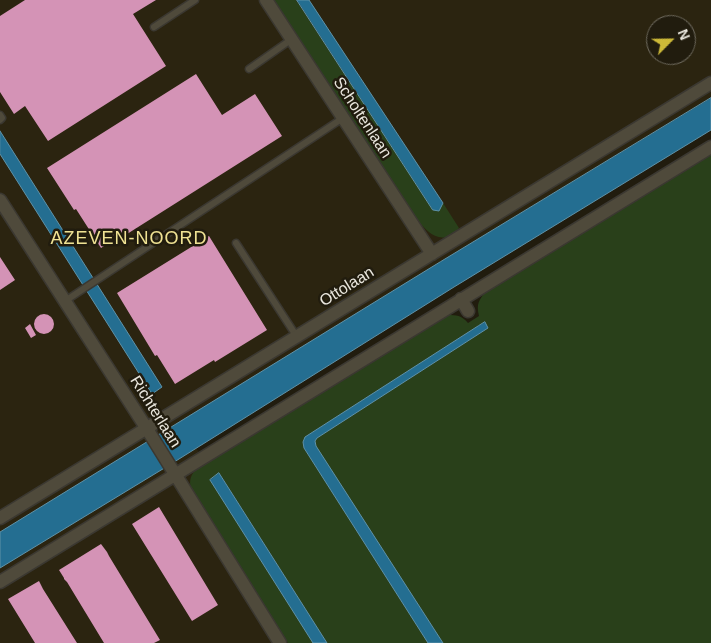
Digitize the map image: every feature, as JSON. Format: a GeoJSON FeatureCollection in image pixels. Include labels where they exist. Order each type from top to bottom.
{"type":"FeatureCollection","features":[{"type":"Feature","properties":{"kind":"street","name":"Scholtenlaan"},"geometry":{"type":"LineString","coordinates":[[266,0],[432,254]]}},
{"type":"Feature","properties":{"kind":"street","name":"Ottolaan"},"geometry":{"type":"LineString","coordinates":[[0,518],[148,431],[297,337],[711,83]]}},
{"type":"Feature","properties":{"kind":"street"},"geometry":{"type":"LineString","coordinates":[[0,582],[173,471],[711,147]]}},
{"type":"Feature","properties":{"kind":"street","name":"Richterlaan"},"geometry":{"type":"LineString","coordinates":[[0,200],[148,431],[280,643]]}},
{"type":"Feature","properties":{"kind":"street"},"geometry":{"type":"LineString","coordinates":[[461,299],[468,311]]}},
{"type":"Feature","properties":{"kind":"lane"},"geometry":{"type":"LineString","coordinates":[[154,27],[196,0]]}},
{"type":"Feature","properties":{"kind":"lane"},"geometry":{"type":"LineString","coordinates":[[249,69],[292,39]]}},
{"type":"Feature","properties":{"kind":"lane"},"geometry":{"type":"LineString","coordinates":[[0,115],[2,118],[0,120]]}},
{"type":"Feature","properties":{"kind":"lane"},"geometry":{"type":"LineString","coordinates":[[65,301],[343,118]]}},
{"type":"Feature","properties":{"kind":"lane"},"geometry":{"type":"LineString","coordinates":[[236,243],[297,337]]}},
{"type":"Feature","properties":{"kind":"shaded area"},"geometry":{"type":"Polygon","coordinates":[[[0,0],[711,0],[711,116],[188,435],[319,643],[0,643],[0,0]]]}},
{"type":"Feature","properties":{"kind":"green space"},"geometry":{"type":"Polygon","coordinates":[[[273,0],[296,0],[433,210],[439,210],[443,203],[459,228],[453,234],[444,237],[435,236],[427,231],[417,220],[273,0]]]}},
{"type":"Feature","properties":{"kind":"green space"},"geometry":{"type":"Polygon","coordinates":[[[711,153],[711,643],[443,643],[315,446],[315,441],[488,328],[485,323],[305,437],[303,442],[304,448],[428,643],[327,643],[220,474],[210,480],[313,643],[288,643],[192,493],[190,480],[196,469],[447,315],[459,316],[468,323],[479,316],[479,302],[486,290],[711,153]]]}},
{"type":"Feature","properties":{"kind":"water"},"geometry":{"type":"Polygon","coordinates":[[[297,0],[309,0],[443,203],[439,211],[433,210],[297,0]]]}},
{"type":"Feature","properties":{"kind":"water"},"geometry":{"type":"Polygon","coordinates":[[[711,98],[711,130],[0,568],[0,532],[711,98]]]}},
{"type":"Feature","properties":{"kind":"water"},"geometry":{"type":"Polygon","coordinates":[[[0,131],[162,387],[152,394],[0,154],[0,131]]]}},
{"type":"Feature","properties":{"kind":"water"},"geometry":{"type":"Polygon","coordinates":[[[485,322],[488,328],[315,441],[316,446],[443,643],[428,643],[304,448],[303,442],[305,437],[485,322]]]}},
{"type":"Feature","properties":{"kind":"water"},"geometry":{"type":"Polygon","coordinates":[[[219,473],[327,643],[313,643],[210,480],[219,473]]]}},
{"type":"Feature","properties":{"kind":"building"},"geometry":{"type":"Polygon","coordinates":[[[25,0],[156,0],[133,14],[166,66],[48,141],[25,106],[14,114],[0,92],[0,16],[25,0]]]}},
{"type":"Feature","properties":{"kind":"building"},"geometry":{"type":"Polygon","coordinates":[[[196,74],[222,115],[255,94],[282,136],[116,241],[115,239],[101,248],[47,168],[196,74]]]}},
{"type":"Feature","properties":{"kind":"building"},"geometry":{"type":"Polygon","coordinates":[[[209,236],[267,330],[175,384],[157,355],[155,356],[117,293],[209,236]]]}},
{"type":"Feature","properties":{"kind":"building"},"geometry":{"type":"Polygon","coordinates":[[[0,257],[15,280],[0,290],[0,257]]]}},
{"type":"Feature","properties":{"kind":"building"},"geometry":{"type":"Polygon","coordinates":[[[44,314],[51,317],[54,324],[51,331],[44,334],[37,331],[34,324],[37,317],[44,314]]]}},
{"type":"Feature","properties":{"kind":"building"},"geometry":{"type":"Polygon","coordinates":[[[30,324],[36,335],[31,338],[25,328],[30,324]]]}},
{"type":"Feature","properties":{"kind":"building"},"geometry":{"type":"Polygon","coordinates":[[[159,507],[218,605],[192,621],[132,524],[159,507]]]}},
{"type":"Feature","properties":{"kind":"building"},"geometry":{"type":"Polygon","coordinates":[[[101,544],[160,640],[154,643],[104,643],[64,579],[59,570],[101,544]]]}},
{"type":"Feature","properties":{"kind":"building"},"geometry":{"type":"Polygon","coordinates":[[[39,581],[77,643],[35,643],[8,599],[39,581]]]}},
{"type":"Feature","properties":{"kind":"district","name":"AZEVEN-NOORD"},"geometry":{"type":"Point","coordinates":[129,239]}}]}
